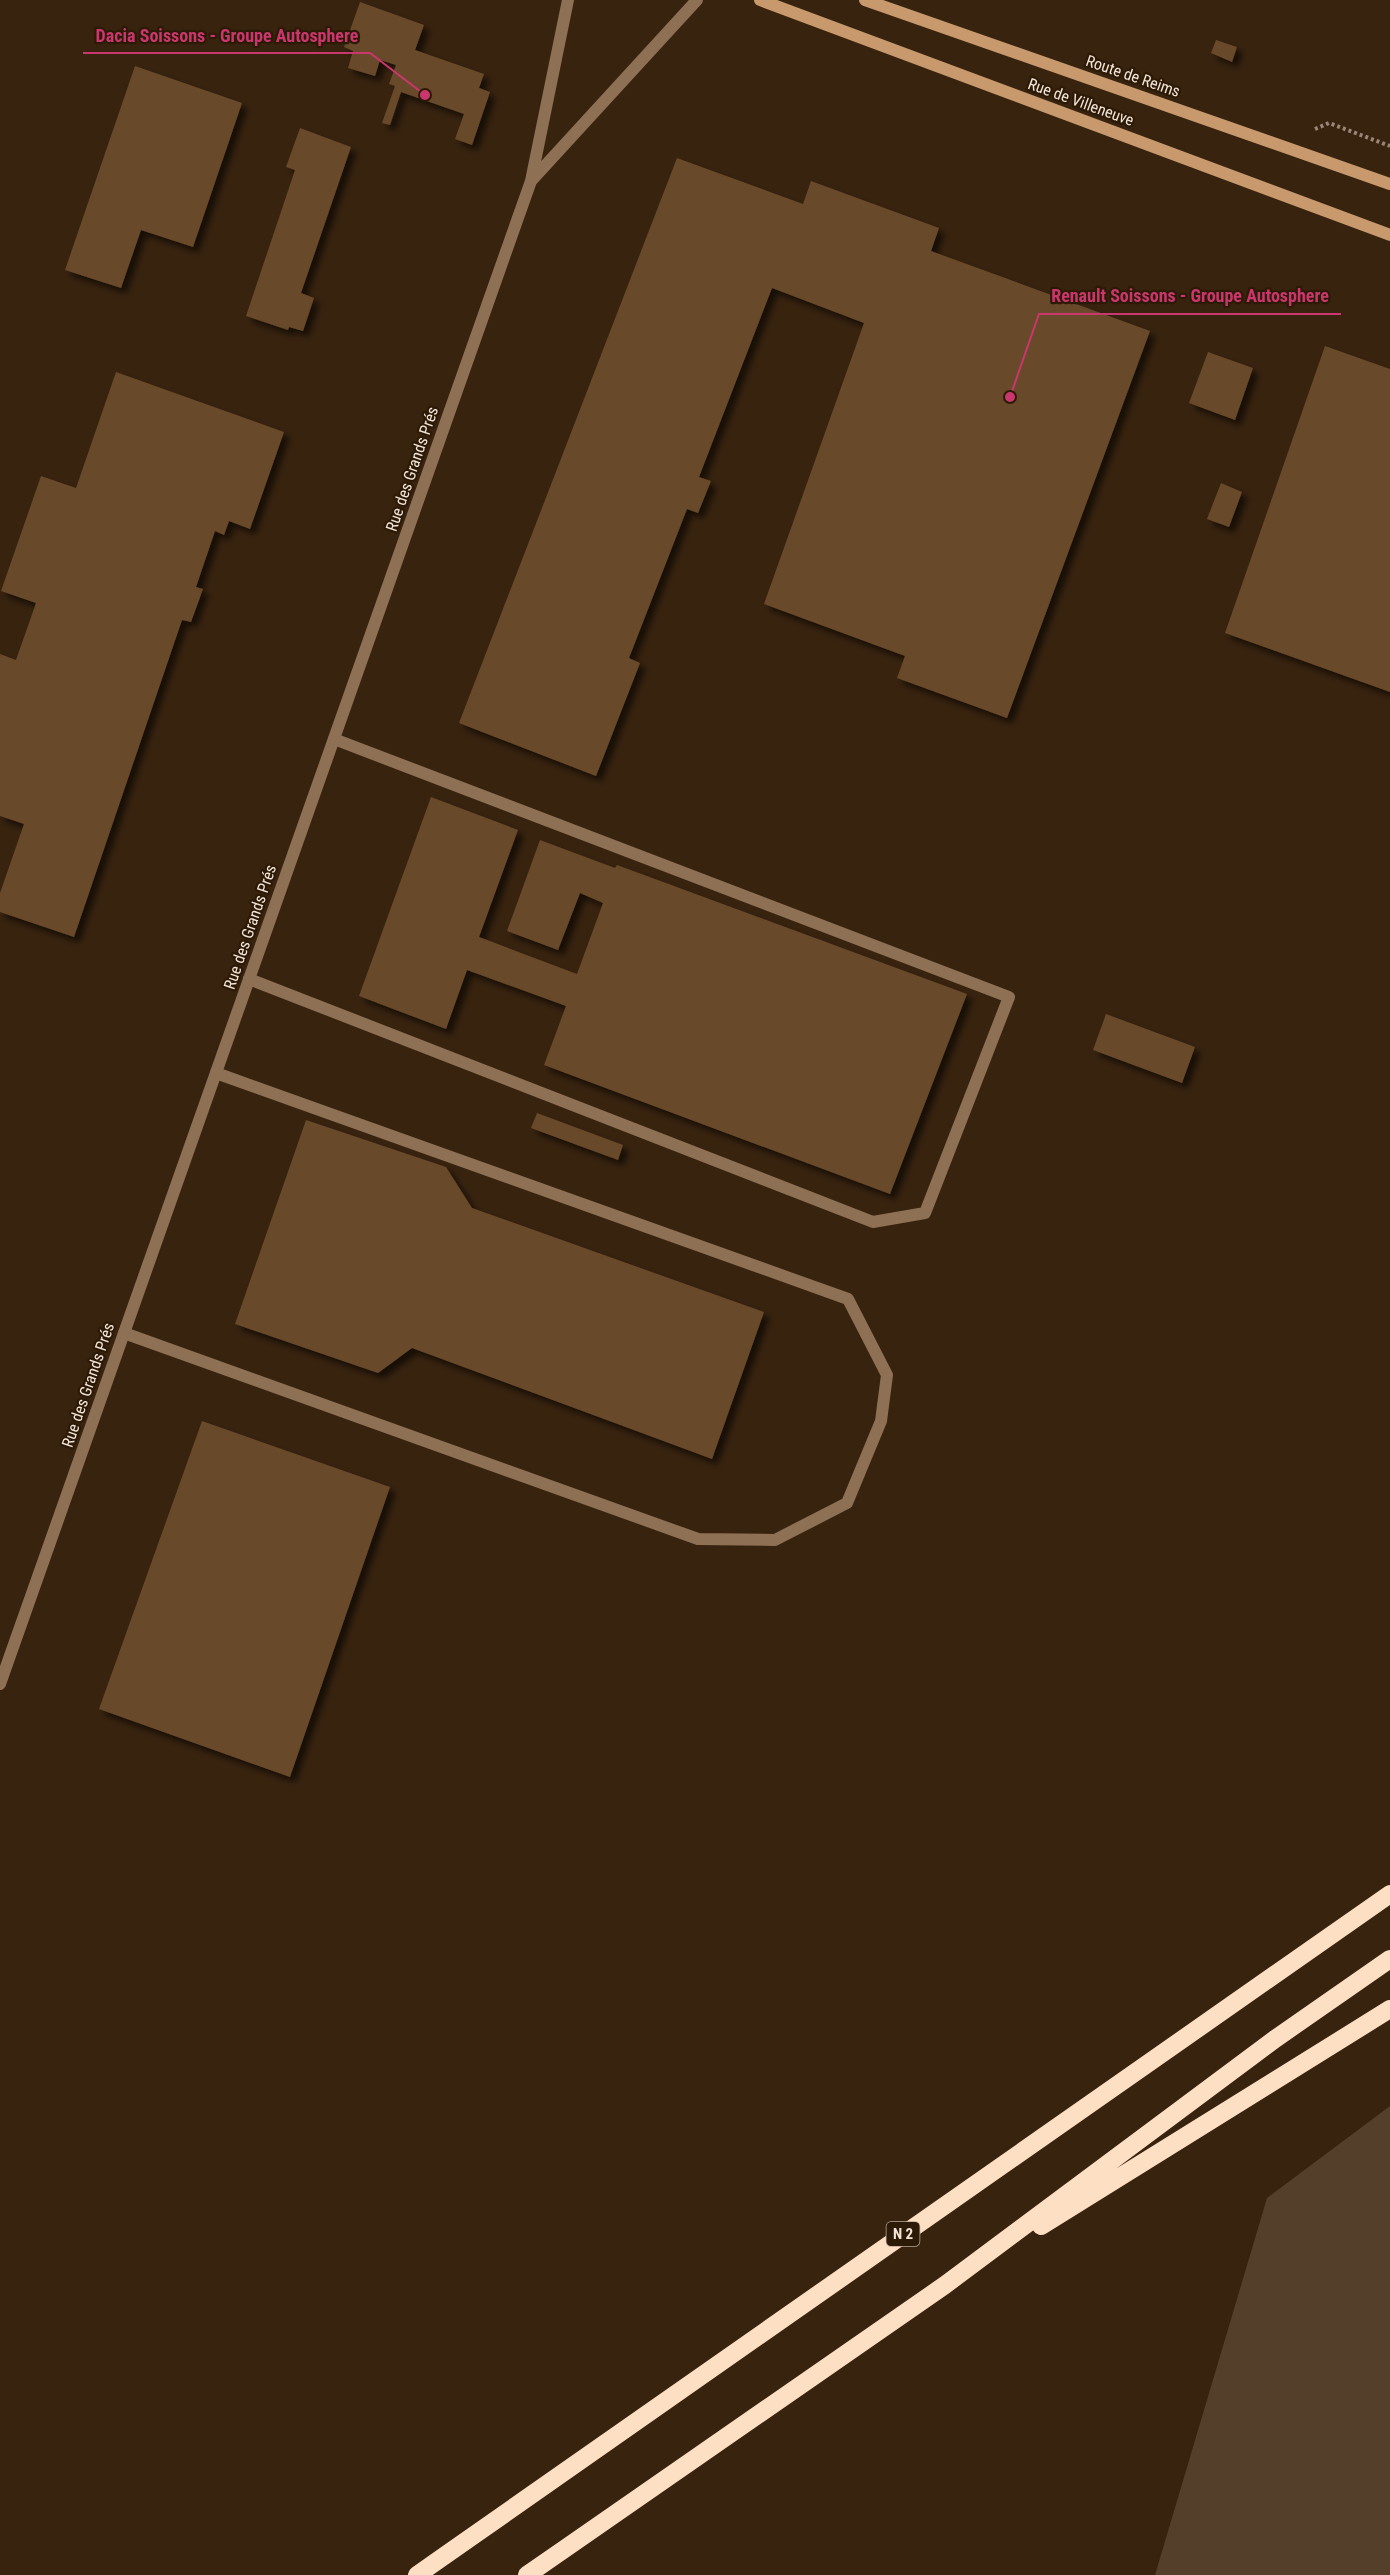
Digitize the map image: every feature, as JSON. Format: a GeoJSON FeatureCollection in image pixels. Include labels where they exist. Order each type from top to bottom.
{"type":"FeatureCollection","features":[{"type":"Feature","properties":{"kind":"highway","name":"N 2"},"geometry":{"type":"LineString","coordinates":[[417,2575],[1390,1894]]}},
{"type":"Feature","properties":{"kind":"highway"},"geometry":{"type":"LineString","coordinates":[[526,2575],[945,2285],[1275,2039],[1390,1959]]}},
{"type":"Feature","properties":{"kind":"highway"},"geometry":{"type":"LineString","coordinates":[[945,2285],[1209,2123],[1390,2008]]}},
{"type":"Feature","properties":{"kind":"main road","name":"Rue de Villeneuve"},"geometry":{"type":"LineString","coordinates":[[760,0],[1390,235]]}},
{"type":"Feature","properties":{"kind":"main road","name":"Route de Reims"},"geometry":{"type":"LineString","coordinates":[[865,0],[1390,184]]}},
{"type":"Feature","properties":{"kind":"street","name":"Rue des Grands Prés"},"geometry":{"type":"LineString","coordinates":[[0,1684],[531,181],[568,0]]}},
{"type":"Feature","properties":{"kind":"street","name":"Rue des Grands Prés"},"geometry":{"type":"LineString","coordinates":[[531,181],[698,0]]}},
{"type":"Feature","properties":{"kind":"street"},"geometry":{"type":"LineString","coordinates":[[249,979],[873,1222],[925,1213],[1009,997],[334,739]]}},
{"type":"Feature","properties":{"kind":"street"},"geometry":{"type":"LineString","coordinates":[[124,1333],[698,1539],[775,1540],[847,1503],[881,1421],[887,1375],[848,1299],[216,1072]]}},
{"type":"Feature","properties":{"kind":"shaded area"},"geometry":{"type":"Polygon","coordinates":[[[1390,2106],[1390,2575],[1155,2575],[1267,2198],[1390,2106]]]}},
{"type":"Feature","properties":{"kind":"building"},"geometry":{"type":"Polygon","coordinates":[[[360,2],[424,25],[415,50],[484,74],[479,88],[490,92],[472,145],[455,139],[464,114],[401,92],[390,125],[382,123],[395,86],[389,84],[396,65],[380,60],[375,76],[348,68],[353,51],[344,47],[360,2]]]}},
{"type":"Feature","properties":{"kind":"building"},"geometry":{"type":"Polygon","coordinates":[[[1216,40],[1237,47],[1232,62],[1211,53],[1216,40]]]}},
{"type":"Feature","properties":{"kind":"building"},"geometry":{"type":"Polygon","coordinates":[[[135,66],[242,103],[193,247],[141,230],[121,288],[65,270],[135,66]]]}},
{"type":"Feature","properties":{"kind":"building"},"geometry":{"type":"Polygon","coordinates":[[[300,128],[351,147],[301,293],[314,298],[303,331],[289,327],[288,330],[246,316],[295,170],[286,167],[300,128]]]}},
{"type":"Feature","properties":{"kind":"building"},"geometry":{"type":"Polygon","coordinates":[[[677,158],[803,204],[811,181],[939,228],[931,251],[1150,331],[1007,718],[897,678],[905,656],[764,604],[864,323],[772,288],[699,477],[711,481],[698,513],[687,509],[629,658],[640,663],[596,776],[459,723],[677,158]]]}},
{"type":"Feature","properties":{"kind":"building"},"geometry":{"type":"Polygon","coordinates":[[[1325,346],[1390,369],[1390,692],[1225,633],[1325,346]]]}},
{"type":"Feature","properties":{"kind":"building"},"geometry":{"type":"Polygon","coordinates":[[[1208,352],[1253,368],[1235,420],[1189,403],[1208,352]]]}},
{"type":"Feature","properties":{"kind":"building"},"geometry":{"type":"Polygon","coordinates":[[[116,372],[284,432],[250,529],[229,521],[224,535],[215,531],[196,587],[203,589],[191,622],[182,620],[74,937],[0,912],[0,893],[24,824],[0,816],[0,654],[16,660],[36,603],[1,591],[41,476],[76,488],[116,372]]]}},
{"type":"Feature","properties":{"kind":"building"},"geometry":{"type":"Polygon","coordinates":[[[1221,483],[1242,492],[1229,527],[1207,519],[1221,483]]]}},
{"type":"Feature","properties":{"kind":"building"},"geometry":{"type":"Polygon","coordinates":[[[431,797],[518,830],[479,937],[577,974],[603,903],[580,893],[558,950],[507,931],[540,840],[615,868],[617,865],[967,994],[890,1194],[544,1065],[566,1006],[467,970],[446,1029],[359,996],[431,797]]]}},
{"type":"Feature","properties":{"kind":"building"},"geometry":{"type":"Polygon","coordinates":[[[1106,1014],[1195,1047],[1182,1083],[1093,1050],[1106,1014]]]}},
{"type":"Feature","properties":{"kind":"building"},"geometry":{"type":"Polygon","coordinates":[[[537,1113],[623,1145],[618,1160],[531,1128],[537,1113]]]}},
{"type":"Feature","properties":{"kind":"building"},"geometry":{"type":"Polygon","coordinates":[[[306,1120],[446,1167],[472,1208],[764,1312],[712,1459],[412,1348],[378,1373],[235,1324],[306,1120]]]}},
{"type":"Feature","properties":{"kind":"building"},"geometry":{"type":"Polygon","coordinates":[[[202,1421],[390,1487],[290,1777],[99,1709],[202,1421]]]}},
{"type":"Feature","properties":{"kind":"place","name":"Dacia Soissons - Groupe Autosphere"},"geometry":{"type":"Point","coordinates":[425,95]}},
{"type":"Feature","properties":{"kind":"place","name":"Renault Soissons - Groupe Autosphere"},"geometry":{"type":"Point","coordinates":[1010,397]}}]}
